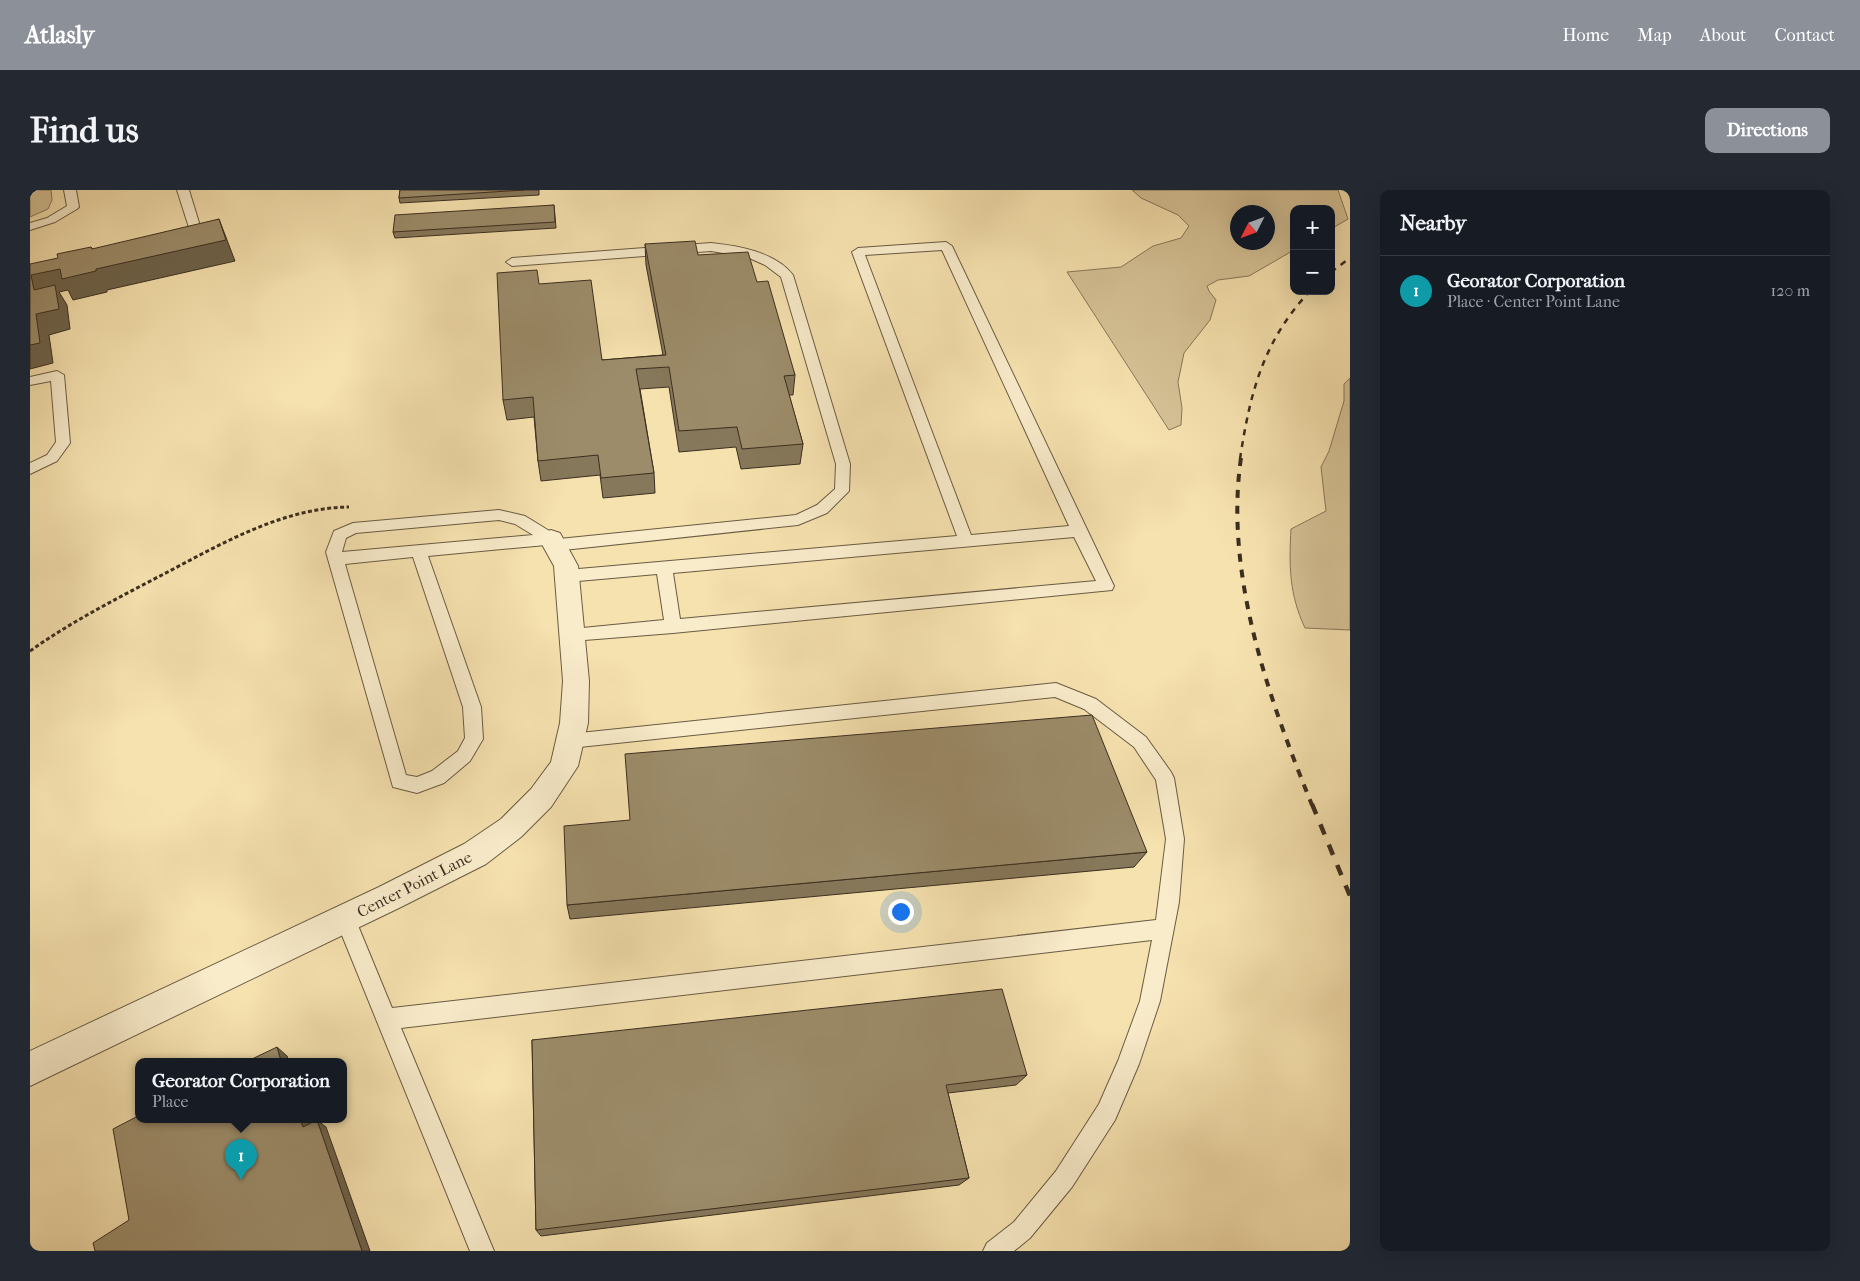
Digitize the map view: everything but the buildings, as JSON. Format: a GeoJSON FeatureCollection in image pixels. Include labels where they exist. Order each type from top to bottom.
{"type":"FeatureCollection","features":[{"type":"Feature","properties":{"kind":"street","name":"Center Point Lane"},"geometry":{"type":"LineString","coordinates":[[30,1069],[475,854],[511,828],[542,798],[564,766],[574,723],[576,681],[566,566],[553,542]]}},
{"type":"Feature","properties":{"kind":"lane"},"geometry":{"type":"LineString","coordinates":[[30,227],[51,220],[72,207],[70,190]]}},
{"type":"Feature","properties":{"kind":"lane"},"geometry":{"type":"LineString","coordinates":[[180,243],[198,240],[183,190]]}},
{"type":"Feature","properties":{"kind":"lane"},"geometry":{"type":"LineString","coordinates":[[572,635],[1106,586],[946,246],[858,252],[966,541]]}},
{"type":"Feature","properties":{"kind":"lane"},"geometry":{"type":"LineString","coordinates":[[336,559],[798,520],[822,509],[842,491],[843,464],[786,275],[770,261],[740,250],[712,247],[512,262]]}},
{"type":"Feature","properties":{"kind":"lane"},"geometry":{"type":"LineString","coordinates":[[30,381],[57,375],[63,443],[52,458],[30,468]]}},
{"type":"Feature","properties":{"kind":"lane"},"geometry":{"type":"LineString","coordinates":[[419,551],[472,707],[474,739],[464,756],[452,768],[438,778],[418,785],[399,781],[336,559],[335,543],[339,535],[353,528],[499,515],[520,520],[553,542]]}},
{"type":"Feature","properties":{"kind":"lane"},"geometry":{"type":"LineString","coordinates":[[567,576],[1079,531]]}},
{"type":"Feature","properties":{"kind":"lane"},"geometry":{"type":"LineString","coordinates":[[664,568],[673,627]]}},
{"type":"Feature","properties":{"kind":"lane"},"geometry":{"type":"LineString","coordinates":[[570,741],[1056,690],[1090,704],[1140,742],[1165,778],[1175,839],[1169,902],[1150,1001],[1128,1064],[1107,1112],[1064,1179],[1022,1230],[995,1251]]}},
{"type":"Feature","properties":{"kind":"lane"},"geometry":{"type":"LineString","coordinates":[[345,918],[482,1251]]}},
{"type":"Feature","properties":{"kind":"lane"},"geometry":{"type":"LineString","coordinates":[[386,1019],[1163,929]]}},
{"type":"Feature","properties":{"kind":"path"},"geometry":{"type":"LineString","coordinates":[[30,651],[87,615],[251,531],[307,510],[334,505],[357,507]]}},
{"type":"Feature","properties":{"kind":"shaded area"},"geometry":{"type":"Polygon","coordinates":[[[30,190],[51,190],[52,200],[48,209],[30,217],[30,190]]]}},
{"type":"Feature","properties":{"kind":"shaded area"},"geometry":{"type":"Polygon","coordinates":[[[1132,190],[1338,190],[1348,219],[1335,227],[1335,205],[1290,205],[1290,252],[1249,276],[1218,280],[1207,286],[1216,300],[1210,320],[1184,353],[1178,382],[1182,408],[1181,425],[1169,430],[1067,272],[1121,267],[1153,246],[1181,238],[1189,226],[1178,215],[1141,198],[1132,190]]]}},
{"type":"Feature","properties":{"kind":"shaded area"},"geometry":{"type":"Polygon","coordinates":[[[1350,378],[1350,630],[1305,628],[1296,603],[1291,579],[1291,529],[1326,511],[1321,467],[1329,451],[1344,401],[1344,384],[1350,378]]]}},
{"type":"Feature","properties":{"kind":"railway"},"geometry":{"type":"LineString","coordinates":[[1335,269],[1350,258]]}},
{"type":"Feature","properties":{"kind":"railway"},"geometry":{"type":"LineString","coordinates":[[1240,459],[1254,390],[1261,369],[1281,329],[1307,295]]}},
{"type":"Feature","properties":{"kind":"railway"},"geometry":{"type":"LineString","coordinates":[[1241,458],[1237,502],[1239,546],[1245,591],[1254,635],[1280,722],[1312,805]]}},
{"type":"Feature","properties":{"kind":"railway"},"geometry":{"type":"LineString","coordinates":[[1312,804],[1350,896]]}},
{"type":"Feature","properties":{"kind":"place","name":"Georator Corporation"},"geometry":{"type":"Point","coordinates":[241,1180]}}]}
